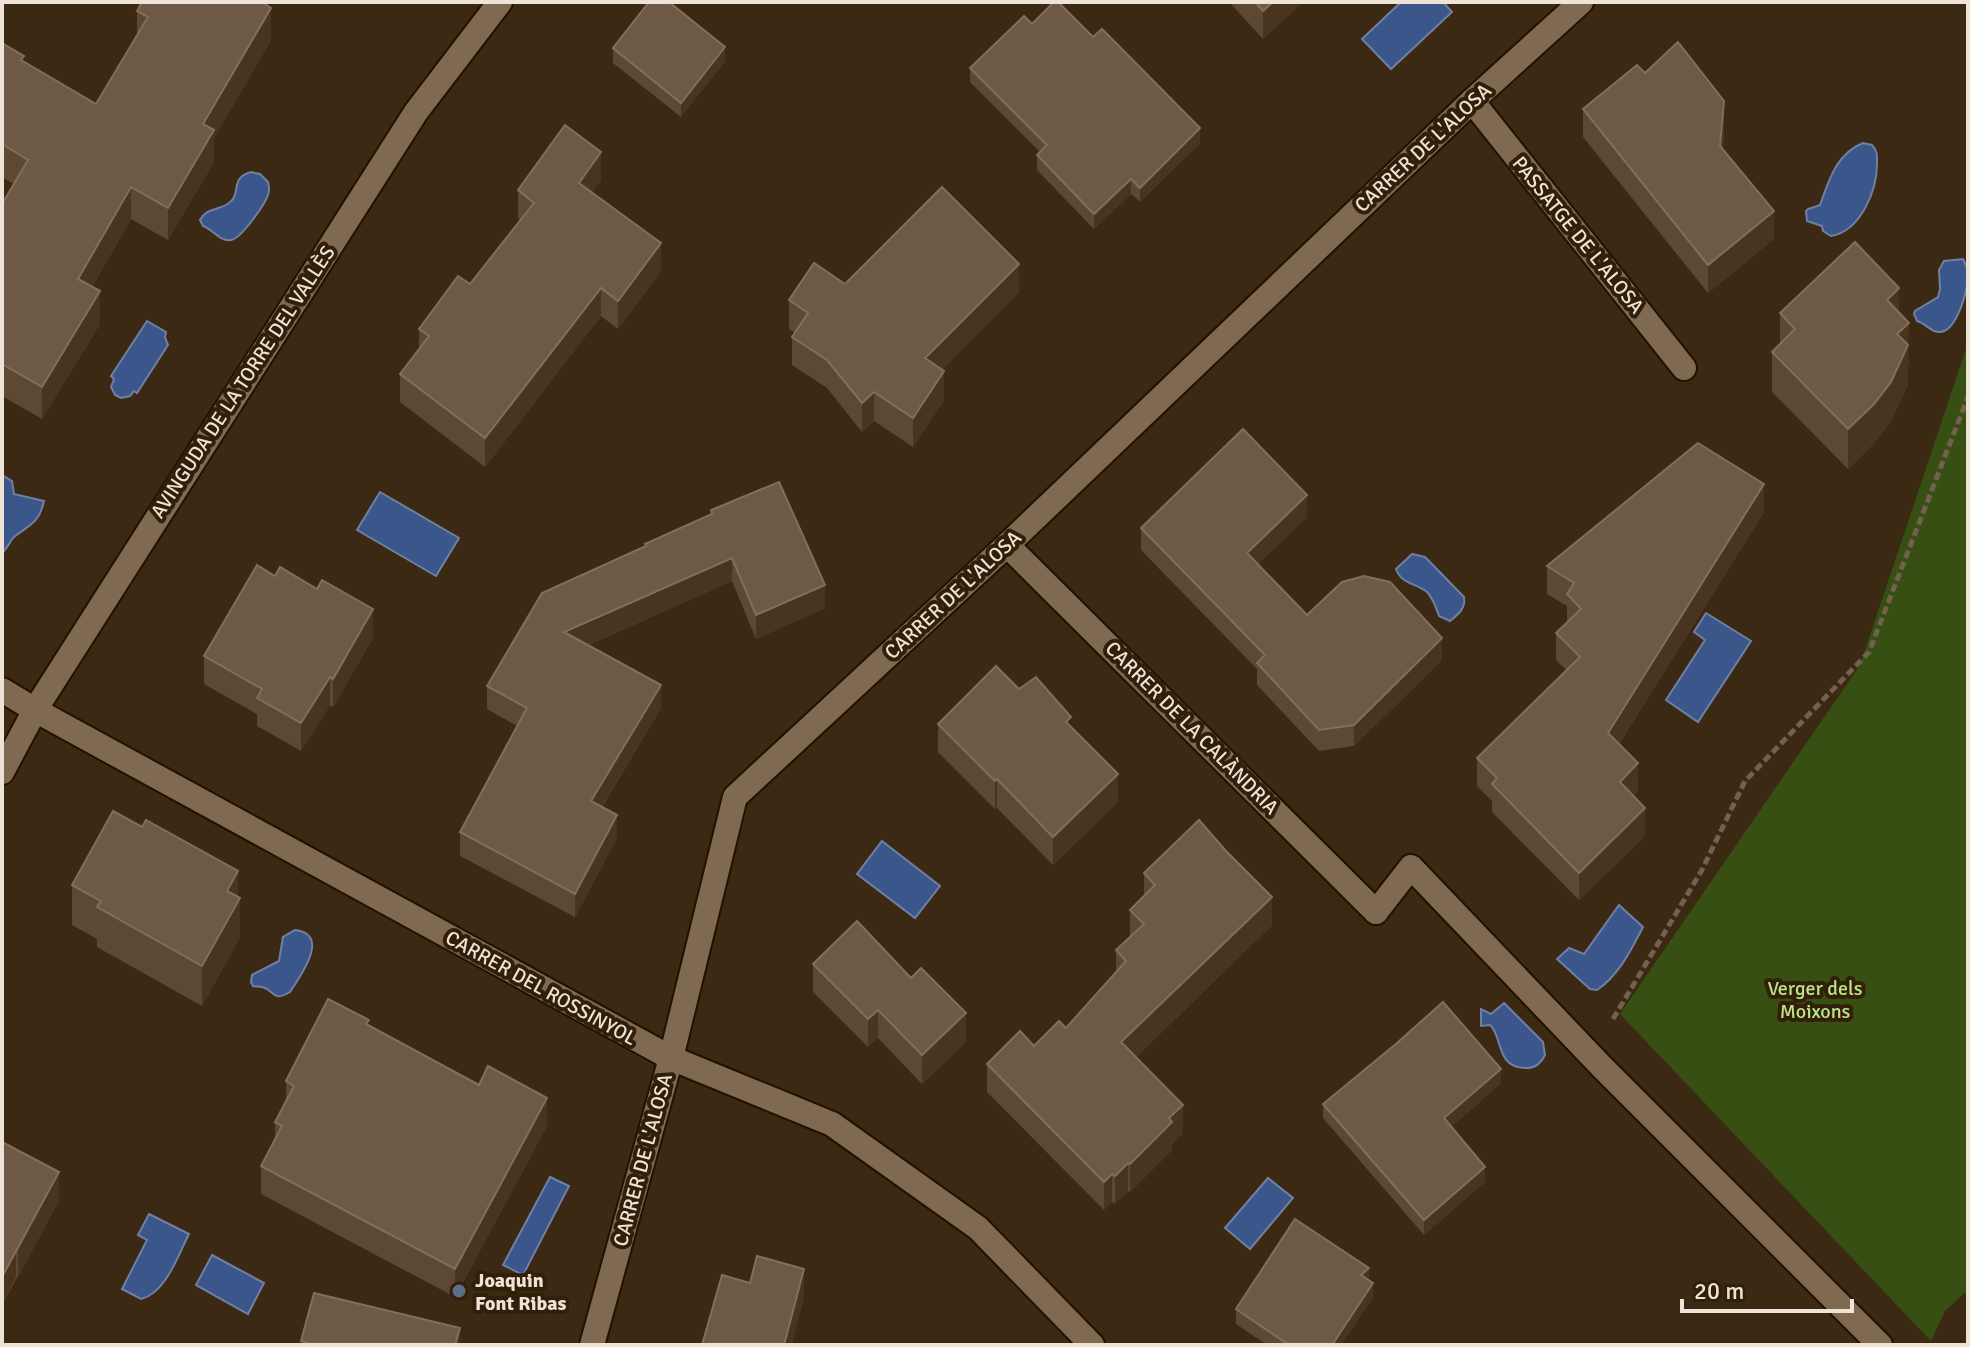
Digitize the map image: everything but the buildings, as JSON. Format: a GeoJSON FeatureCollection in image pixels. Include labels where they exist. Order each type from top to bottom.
{"type":"FeatureCollection","features":[{"type":"Feature","properties":{"kind":"street","name":"AVINGUDA DE LA TORRE DEL VALLÈS"},"geometry":{"type":"LineString","coordinates":[[2,772],[35,710],[416,112],[500,2]]}},
{"type":"Feature","properties":{"kind":"street","name":"CARRER DE L'ALOSA"},"geometry":{"type":"LineString","coordinates":[[592,1345],[671,1058],[735,797],[1007,545],[1472,101],[1581,2]]}},
{"type":"Feature","properties":{"kind":"street","name":"PASSATGE DE L'ALOSA"},"geometry":{"type":"LineString","coordinates":[[1472,101],[1684,368]]}},
{"type":"Feature","properties":{"kind":"street","name":"CARRER DE LA CALÀNDRIA"},"geometry":{"type":"LineString","coordinates":[[1007,545],[1376,912],[1411,867],[1602,1067]]}},
{"type":"Feature","properties":{"kind":"street","name":"CARRER DEL ROSSINYOL"},"geometry":{"type":"LineString","coordinates":[[2,690],[671,1058],[832,1124],[978,1228],[1092,1345]]}},
{"type":"Feature","properties":{"kind":"street"},"geometry":{"type":"LineString","coordinates":[[1602,1067],[1880,1345]]}},
{"type":"Feature","properties":{"kind":"path"},"geometry":{"type":"LineString","coordinates":[[1602,1067],[1614,1015],[1702,870],[1745,781],[1869,652],[1968,397]]}},
{"type":"Feature","properties":{"kind":"green space","name":"Verger dels Moixons"},"geometry":{"type":"Polygon","coordinates":[[[1968,343],[1968,1290],[1945,1311],[1931,1341],[1620,1014],[1860,665],[1968,343]]]}},
{"type":"Feature","properties":{"kind":"water"},"geometry":{"type":"Polygon","coordinates":[[[1401,2],[1443,2],[1452,12],[1391,69],[1362,39],[1401,2]]]}},
{"type":"Feature","properties":{"kind":"water"},"geometry":{"type":"Polygon","coordinates":[[[1863,143],[1872,145],[1877,154],[1874,186],[1859,218],[1842,233],[1831,236],[1823,231],[1822,226],[1807,221],[1806,211],[1820,205],[1830,177],[1840,161],[1863,143]]]}},
{"type":"Feature","properties":{"kind":"water"},"geometry":{"type":"Polygon","coordinates":[[[251,172],[260,174],[268,182],[269,190],[258,213],[241,234],[231,240],[224,239],[203,226],[200,220],[206,213],[229,203],[240,178],[251,172]]]}},
{"type":"Feature","properties":{"kind":"water"},"geometry":{"type":"Polygon","coordinates":[[[1963,259],[1968,278],[1957,317],[1945,330],[1933,331],[1917,321],[1915,311],[1938,297],[1939,270],[1944,261],[1963,259]]]}},
{"type":"Feature","properties":{"kind":"water"},"geometry":{"type":"Polygon","coordinates":[[[147,321],[166,332],[168,345],[137,393],[134,391],[130,396],[121,398],[115,395],[111,387],[114,379],[111,376],[147,321]]]}},
{"type":"Feature","properties":{"kind":"water"},"geometry":{"type":"Polygon","coordinates":[[[2,475],[12,481],[14,494],[44,501],[37,519],[14,537],[2,553],[2,475]]]}},
{"type":"Feature","properties":{"kind":"water"},"geometry":{"type":"Polygon","coordinates":[[[380,492],[459,538],[436,576],[357,530],[380,492]]]}},
{"type":"Feature","properties":{"kind":"water"},"geometry":{"type":"Polygon","coordinates":[[[1412,554],[1425,557],[1464,597],[1463,608],[1450,621],[1439,616],[1427,592],[1398,574],[1396,569],[1412,554]]]}},
{"type":"Feature","properties":{"kind":"water"},"geometry":{"type":"Polygon","coordinates":[[[1706,613],[1751,641],[1698,722],[1666,700],[1705,640],[1694,632],[1706,613]]]}},
{"type":"Feature","properties":{"kind":"water"},"geometry":{"type":"Polygon","coordinates":[[[882,841],[940,886],[915,918],[857,874],[882,841]]]}},
{"type":"Feature","properties":{"kind":"water"},"geometry":{"type":"Polygon","coordinates":[[[1619,905],[1643,927],[1612,977],[1597,990],[1590,989],[1557,959],[1569,948],[1584,954],[1619,905]]]}},
{"type":"Feature","properties":{"kind":"water"},"geometry":{"type":"Polygon","coordinates":[[[295,930],[306,933],[312,947],[306,966],[290,992],[277,996],[265,988],[253,986],[252,975],[279,961],[283,937],[295,930]]]}},
{"type":"Feature","properties":{"kind":"water"},"geometry":{"type":"Polygon","coordinates":[[[1504,1003],[1543,1042],[1545,1055],[1535,1066],[1525,1068],[1509,1062],[1504,1057],[1494,1030],[1490,1025],[1481,1026],[1481,1009],[1491,1014],[1504,1003]]]}},
{"type":"Feature","properties":{"kind":"water"},"geometry":{"type":"Polygon","coordinates":[[[550,1177],[569,1186],[523,1275],[503,1265],[550,1177]]]}},
{"type":"Feature","properties":{"kind":"water"},"geometry":{"type":"Polygon","coordinates":[[[1268,1178],[1293,1198],[1250,1249],[1225,1228],[1268,1178]]]}},
{"type":"Feature","properties":{"kind":"water"},"geometry":{"type":"Polygon","coordinates":[[[149,1214],[189,1234],[164,1281],[158,1289],[141,1299],[122,1289],[147,1240],[138,1235],[149,1214]]]}},
{"type":"Feature","properties":{"kind":"water"},"geometry":{"type":"Polygon","coordinates":[[[212,1255],[264,1283],[248,1314],[196,1285],[212,1255]]]}},
{"type":"Feature","properties":{"kind":"place","name":"Joaquin Font Ribas"},"geometry":{"type":"Point","coordinates":[459,1291]}}]}
